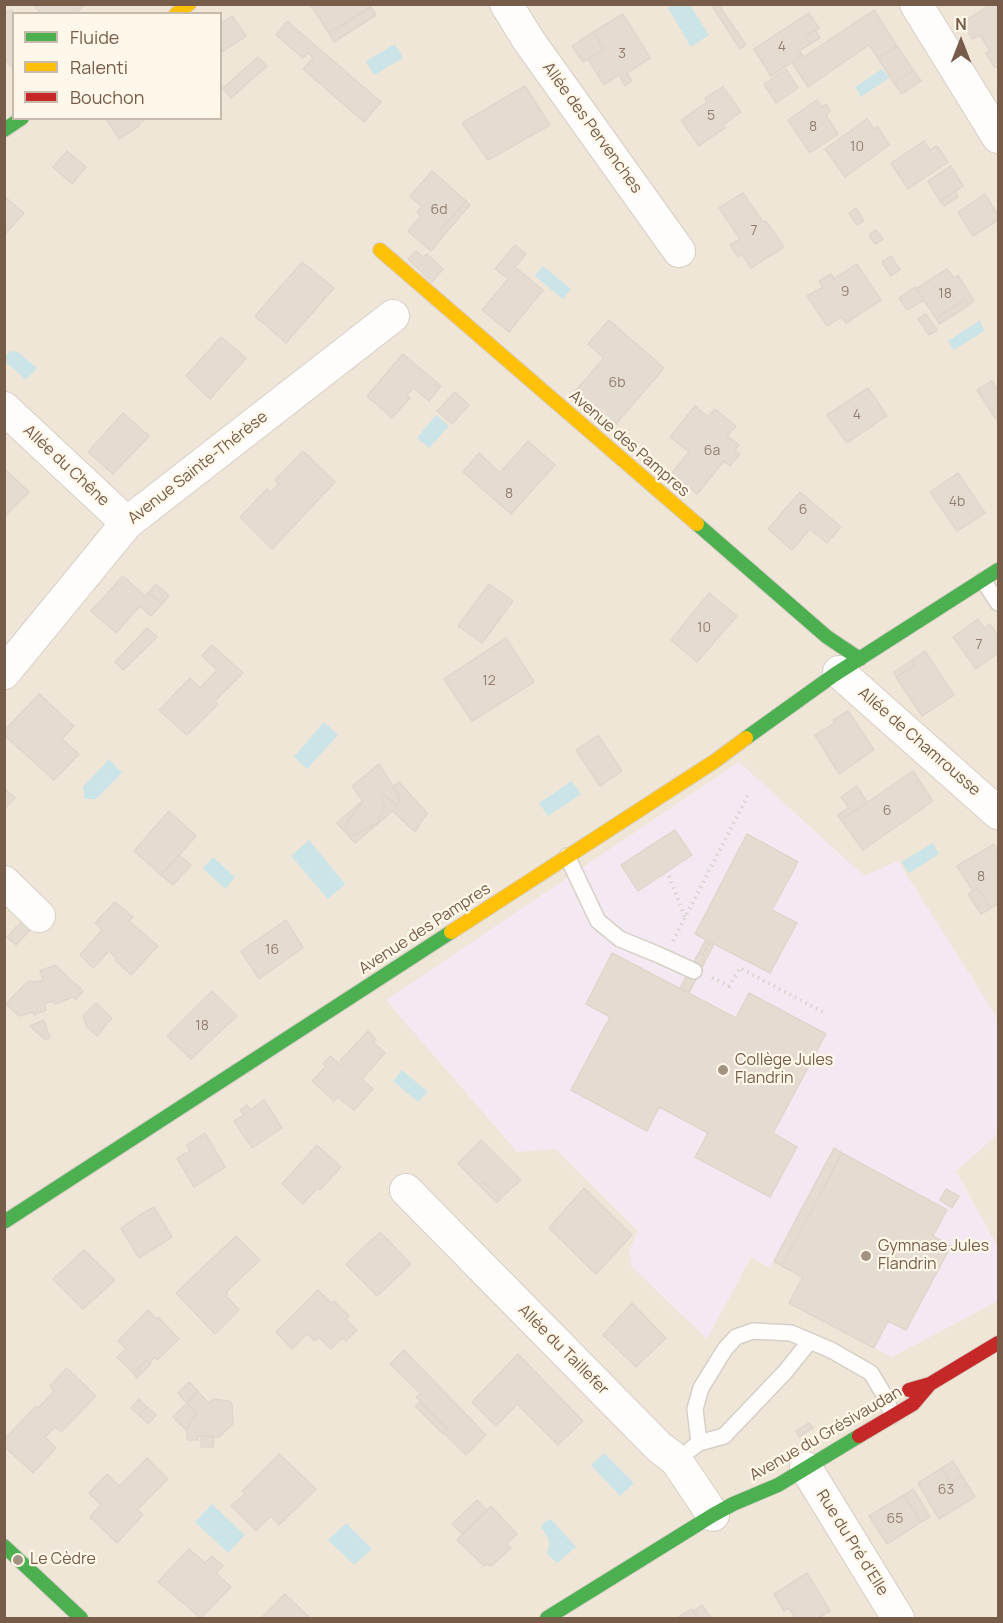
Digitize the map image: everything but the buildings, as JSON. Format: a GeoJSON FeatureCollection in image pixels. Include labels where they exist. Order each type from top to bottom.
{"type":"FeatureCollection","features":[{"type":"Feature","properties":{"kind":"street","name":"Allée des Pervenches"},"geometry":{"type":"LineString","coordinates":[[506,4],[529,41],[679,250]]}},
{"type":"Feature","properties":{"kind":"street"},"geometry":{"type":"LineString","coordinates":[[916,4],[999,137]]}},
{"type":"Feature","properties":{"kind":"street"},"geometry":{"type":"LineString","coordinates":[[4,130],[19,120]]}},
{"type":"Feature","properties":{"kind":"street","name":"Avenue des Pampres"},"geometry":{"type":"LineString","coordinates":[[380,250],[818,629],[849,666]]}},
{"type":"Feature","properties":{"kind":"street","name":"Avenue Sainte-Thérèse"},"geometry":{"type":"LineString","coordinates":[[4,673],[128,523],[393,316]]}},
{"type":"Feature","properties":{"kind":"street","name":"Allée du Chêne"},"geometry":{"type":"LineString","coordinates":[[4,408],[128,523]]}},
{"type":"Feature","properties":{"kind":"street","name":"Avenue des Pampres"},"geometry":{"type":"LineString","coordinates":[[4,1222],[715,761],[849,666],[999,570]]}},
{"type":"Feature","properties":{"kind":"street","name":"Allée de Chamrousse"},"geometry":{"type":"LineString","coordinates":[[849,666],[999,813]]}},
{"type":"Feature","properties":{"kind":"street"},"geometry":{"type":"LineString","coordinates":[[4,882],[39,916]]}},
{"type":"Feature","properties":{"kind":"street","name":"Allée du Taillefer"},"geometry":{"type":"LineString","coordinates":[[405,1190],[659,1448],[687,1451],[723,1510]]}},
{"type":"Feature","properties":{"kind":"street","name":"Avenue du Grésivaudan"},"geometry":{"type":"LineString","coordinates":[[871,1407],[886,1398],[930,1384],[999,1343]]}},
{"type":"Feature","properties":{"kind":"street","name":"Avenue du Grésivaudan"},"geometry":{"type":"LineString","coordinates":[[547,1618],[723,1510],[778,1485],[913,1404],[930,1384]]}},
{"type":"Feature","properties":{"kind":"street","name":"Rue du Pré d'Elle"},"geometry":{"type":"LineString","coordinates":[[806,1468],[898,1618]]}},
{"type":"Feature","properties":{"kind":"street","name":"Avenue du Grésivaudan"},"geometry":{"type":"LineString","coordinates":[[723,1510],[762,1476]]}},
{"type":"Feature","properties":{"kind":"street"},"geometry":{"type":"LineString","coordinates":[[4,1546],[81,1618]]}},
{"type":"Feature","properties":{"kind":"lane"},"geometry":{"type":"LineString","coordinates":[[983,580],[999,603]]}},
{"type":"Feature","properties":{"kind":"lane"},"geometry":{"type":"LineString","coordinates":[[567,856],[598,921],[620,939],[694,971]]}},
{"type":"Feature","properties":{"kind":"lane"},"geometry":{"type":"LineString","coordinates":[[687,1451],[701,1388],[736,1337],[753,1331],[791,1333],[831,1350],[871,1373],[886,1398],[892,1416]]}},
{"type":"Feature","properties":{"kind":"lane"},"geometry":{"type":"LineString","coordinates":[[687,1451],[724,1436],[785,1372],[810,1341]]}},
{"type":"Feature","properties":{"kind":"path"},"geometry":{"type":"LineString","coordinates":[[749,793],[671,944],[694,971],[729,986],[740,968],[823,1012]]}},
{"type":"Feature","properties":{"kind":"path"},"geometry":{"type":"LineString","coordinates":[[669,876],[685,918]]}},
{"type":"Feature","properties":{"kind":"shaded area"},"geometry":{"type":"Polygon","coordinates":[[[5,5],[998,5],[998,1618],[5,1618],[5,5]]]}},
{"type":"Feature","properties":{"kind":"shaded area","name":"Collège Jules Flandrin"},"geometry":{"type":"Polygon","coordinates":[[[739,762],[864,876],[898,861],[998,1019],[998,1134],[956,1171],[998,1247],[998,1301],[892,1357],[789,1303],[803,1276],[774,1262],[770,1268],[751,1257],[707,1339],[632,1267],[629,1251],[638,1231],[556,1149],[517,1152],[386,1000],[739,762]]]}},
{"type":"Feature","properties":{"kind":"water"},"geometry":{"type":"Polygon","coordinates":[[[673,5],[690,5],[709,35],[691,47],[668,8],[673,5]]]}},
{"type":"Feature","properties":{"kind":"water"},"geometry":{"type":"Polygon","coordinates":[[[395,44],[403,58],[374,75],[366,61],[395,44]]]}},
{"type":"Feature","properties":{"kind":"water"},"geometry":{"type":"Polygon","coordinates":[[[882,69],[889,78],[861,97],[855,87],[882,69]]]}},
{"type":"Feature","properties":{"kind":"water"},"geometry":{"type":"Polygon","coordinates":[[[543,266],[571,289],[563,299],[535,276],[543,266]]]}},
{"type":"Feature","properties":{"kind":"water"},"geometry":{"type":"Polygon","coordinates":[[[980,320],[984,331],[954,350],[948,341],[980,320]]]}},
{"type":"Feature","properties":{"kind":"water"},"geometry":{"type":"Polygon","coordinates":[[[10,351],[18,352],[37,368],[26,380],[7,363],[6,356],[10,351]]]}},
{"type":"Feature","properties":{"kind":"water"},"geometry":{"type":"Polygon","coordinates":[[[436,415],[449,426],[429,448],[417,438],[436,415]]]}},
{"type":"Feature","properties":{"kind":"water"},"geometry":{"type":"Polygon","coordinates":[[[324,722],[338,735],[307,769],[294,757],[324,722]]]}},
{"type":"Feature","properties":{"kind":"water"},"geometry":{"type":"Polygon","coordinates":[[[109,759],[122,773],[96,799],[85,799],[83,787],[109,759]]]}},
{"type":"Feature","properties":{"kind":"water"},"geometry":{"type":"Polygon","coordinates":[[[572,781],[581,794],[548,816],[539,803],[572,781]]]}},
{"type":"Feature","properties":{"kind":"water"},"geometry":{"type":"Polygon","coordinates":[[[309,840],[345,884],[328,899],[291,856],[309,840]]]}},
{"type":"Feature","properties":{"kind":"water"},"geometry":{"type":"Polygon","coordinates":[[[933,843],[939,854],[909,873],[901,862],[933,843]]]}},
{"type":"Feature","properties":{"kind":"water"},"geometry":{"type":"Polygon","coordinates":[[[213,857],[235,877],[225,889],[203,868],[213,857]]]}},
{"type":"Feature","properties":{"kind":"water"},"geometry":{"type":"Polygon","coordinates":[[[402,1070],[428,1092],[418,1102],[393,1081],[402,1070]]]}},
{"type":"Feature","properties":{"kind":"water"},"geometry":{"type":"Polygon","coordinates":[[[604,1453],[634,1483],[620,1496],[591,1465],[604,1453]]]}},
{"type":"Feature","properties":{"kind":"water"},"geometry":{"type":"Polygon","coordinates":[[[212,1504],[245,1535],[228,1553],[195,1522],[212,1504]]]}},
{"type":"Feature","properties":{"kind":"water"},"geometry":{"type":"Polygon","coordinates":[[[551,1519],[576,1547],[557,1563],[547,1554],[549,1540],[541,1528],[544,1522],[551,1519]]]}},
{"type":"Feature","properties":{"kind":"water"},"geometry":{"type":"Polygon","coordinates":[[[346,1523],[372,1549],[354,1565],[328,1540],[346,1523]]]}},
{"type":"Feature","properties":{"kind":"traffic: fast"},"geometry":{"type":"LineString","coordinates":[[4,130],[19,120]]}},
{"type":"Feature","properties":{"kind":"traffic: fast"},"geometry":{"type":"LineString","coordinates":[[697,524],[827,637],[860,659]]}},
{"type":"Feature","properties":{"kind":"traffic: fast"},"geometry":{"type":"LineString","coordinates":[[746,738],[834,675],[998,570]]}},
{"type":"Feature","properties":{"kind":"traffic: fast"},"geometry":{"type":"LineString","coordinates":[[4,1222],[451,932]]}},
{"type":"Feature","properties":{"kind":"traffic: fast"},"geometry":{"type":"LineString","coordinates":[[547,1618],[713,1515],[778,1485],[859,1436]]}},
{"type":"Feature","properties":{"kind":"traffic: fast"},"geometry":{"type":"LineString","coordinates":[[4,1546],[81,1618]]}},
{"type":"Feature","properties":{"kind":"traffic: slow"},"geometry":{"type":"LineString","coordinates":[[179,12],[189,4]]}},
{"type":"Feature","properties":{"kind":"traffic: slow"},"geometry":{"type":"LineString","coordinates":[[380,250],[697,524]]}},
{"type":"Feature","properties":{"kind":"traffic: slow"},"geometry":{"type":"LineString","coordinates":[[451,932],[715,761],[746,738]]}},
{"type":"Feature","properties":{"kind":"traffic: jam"},"geometry":{"type":"LineString","coordinates":[[909,1390],[930,1384],[998,1343]]}},
{"type":"Feature","properties":{"kind":"traffic: jam"},"geometry":{"type":"LineString","coordinates":[[859,1436],[913,1404],[930,1384]]}},
{"type":"Feature","properties":{"kind":"place","name":"Collège Jules Flandrin"},"geometry":{"type":"Point","coordinates":[723,1070]}},
{"type":"Feature","properties":{"kind":"place","name":"Gymnase Jules Flandrin"},"geometry":{"type":"Point","coordinates":[866,1256]}},
{"type":"Feature","properties":{"kind":"place","name":"Le Cèdre"},"geometry":{"type":"Point","coordinates":[18,1560]}}]}
